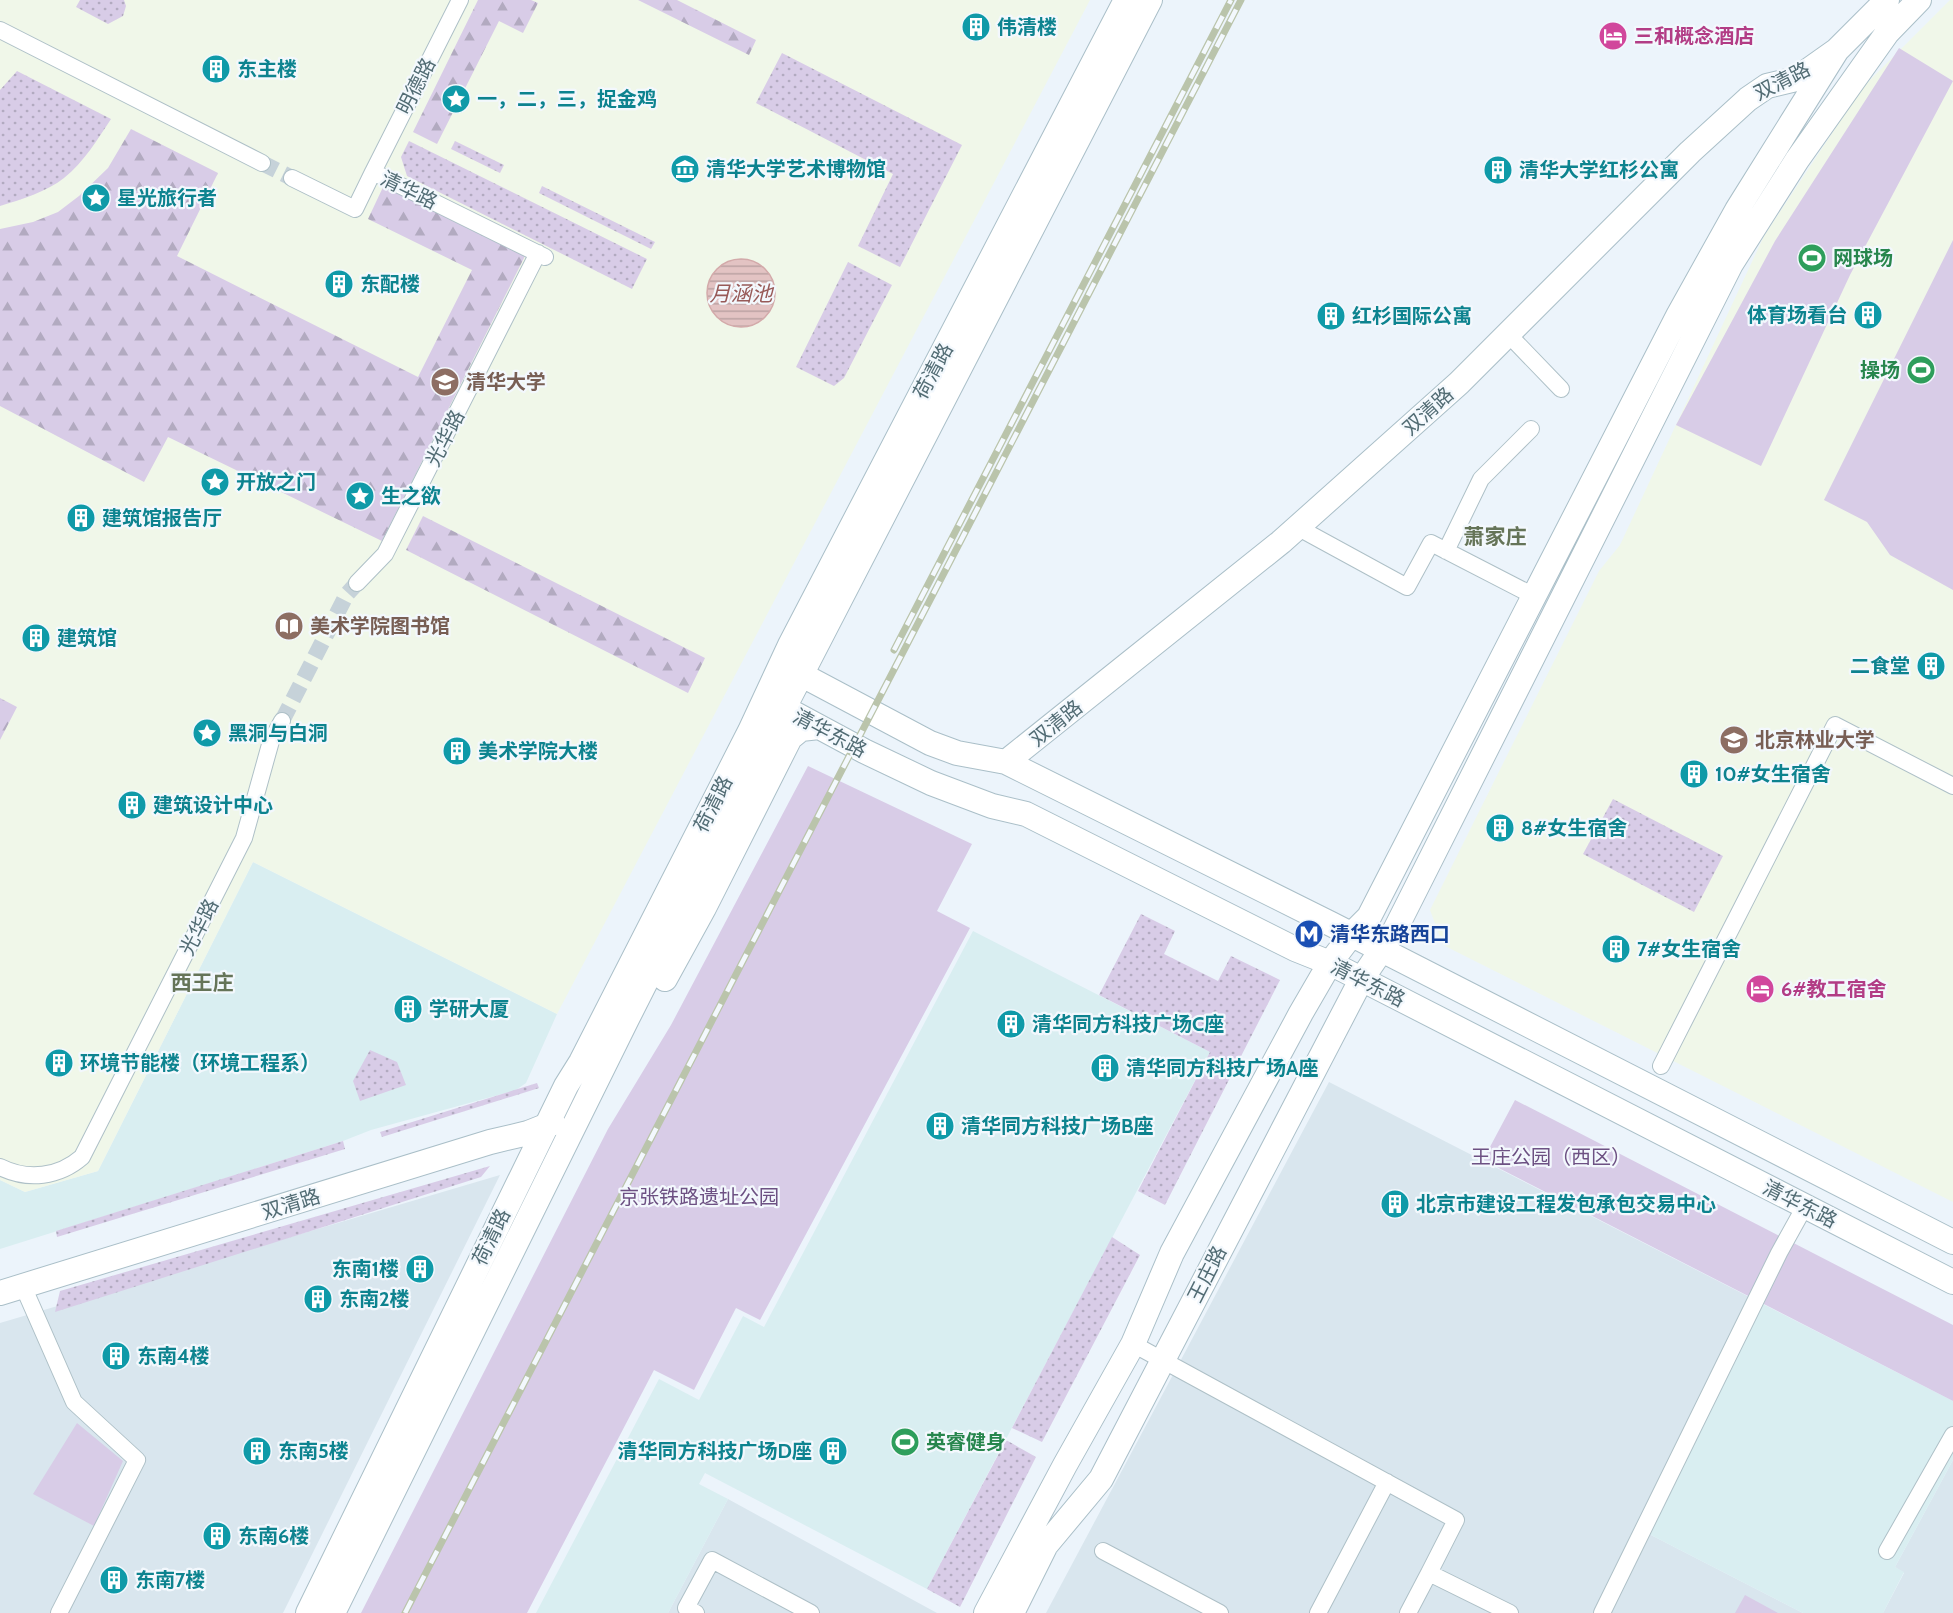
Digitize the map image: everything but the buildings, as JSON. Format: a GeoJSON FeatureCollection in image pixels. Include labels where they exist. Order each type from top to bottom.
{"type":"FeatureCollection","features":[{"type":"Feature","properties":{"kind":"main road","name":"荷清路"},"geometry":{"type":"LineString","coordinates":[[308,1613],[546,1125],[586,1052],[774,681],[795,635],[1126,0]]}},
{"type":"Feature","properties":{"kind":"main road","name":"荷清路"},"geometry":{"type":"LineString","coordinates":[[333,1613],[627,1019],[784,708],[1150,0]]}},
{"type":"Feature","properties":{"kind":"main road","name":"双清路"},"geometry":{"type":"LineString","coordinates":[[1006,762],[1297,527],[1460,382],[1690,152],[1748,99],[1767,86],[1796,79],[1837,50],[1887,0]]}},
{"type":"Feature","properties":{"kind":"main road"},"geometry":{"type":"LineString","coordinates":[[1388,940],[1731,264],[1831,111],[1887,33],[1919,0]]}},
{"type":"Feature","properties":{"kind":"main road","name":"双清路"},"geometry":{"type":"LineString","coordinates":[[1352,934],[1369,917],[1679,314],[1731,221],[1837,50]]}},
{"type":"Feature","properties":{"kind":"main road","name":"清华东路"},"geometry":{"type":"LineString","coordinates":[[1953,1242],[1388,940],[1352,934],[1006,762],[957,753],[930,743],[802,675],[774,681],[784,708],[819,727],[931,783],[992,806],[1026,814],[1295,949],[1330,963],[1953,1282]]}},
{"type":"Feature","properties":{"kind":"main road"},"geometry":{"type":"LineString","coordinates":[[581,1113],[613,1075],[704,908],[790,738],[801,729],[819,727]]}},
{"type":"Feature","properties":{"kind":"main road","name":"王庄路"},"geometry":{"type":"LineString","coordinates":[[986,1613],[1133,1344],[1183,1232],[1300,1013],[1330,963],[1352,934]]}},
{"type":"Feature","properties":{"kind":"main road","name":"王庄路"},"geometry":{"type":"LineString","coordinates":[[1012,1613],[1046,1545],[1101,1479],[1361,980],[1388,940]]}},
{"type":"Feature","properties":{"kind":"main road","name":"双清路"},"geometry":{"type":"LineString","coordinates":[[11,1290],[528,1132],[581,1113]]}},
{"type":"Feature","properties":{"kind":"street","name":"明德路"},"geometry":{"type":"LineString","coordinates":[[373,172],[460,0]]}},
{"type":"Feature","properties":{"kind":"street"},"geometry":{"type":"LineString","coordinates":[[0,30],[262,163]]}},
{"type":"Feature","properties":{"kind":"street","name":"清华路"},"geometry":{"type":"LineString","coordinates":[[292,177],[355,209],[373,172],[541,255]]}},
{"type":"Feature","properties":{"kind":"street","name":"光华路"},"geometry":{"type":"LineString","coordinates":[[357,583],[385,554],[541,255]]}},
{"type":"Feature","properties":{"kind":"street"},"geometry":{"type":"LineString","coordinates":[[1508,334],[1561,389]]}},
{"type":"Feature","properties":{"kind":"street"},"geometry":{"type":"LineString","coordinates":[[1446,551],[1481,479],[1531,429]]}},
{"type":"Feature","properties":{"kind":"street"},"geometry":{"type":"LineString","coordinates":[[1297,527],[1407,587],[1431,543],[1534,596]]}},
{"type":"Feature","properties":{"kind":"street","name":"光华路"},"geometry":{"type":"LineString","coordinates":[[0,1167],[12,1173],[42,1176],[72,1166],[82,1157],[244,838],[271,741],[282,721]]}},
{"type":"Feature","properties":{"kind":"street"},"geometry":{"type":"LineString","coordinates":[[1661,1066],[1835,725],[1953,786]]}},
{"type":"Feature","properties":{"kind":"street"},"geometry":{"type":"LineString","coordinates":[[1602,1613],[1779,1253],[1805,1206]]}},
{"type":"Feature","properties":{"kind":"street"},"geometry":{"type":"LineString","coordinates":[[11,1290],[74,1402],[137,1460],[59,1613]]}},
{"type":"Feature","properties":{"kind":"street"},"geometry":{"type":"LineString","coordinates":[[1133,1344],[1456,1520],[1408,1613]]}},
{"type":"Feature","properties":{"kind":"street"},"geometry":{"type":"LineString","coordinates":[[1887,1551],[1953,1435]]}},
{"type":"Feature","properties":{"kind":"street"},"geometry":{"type":"LineString","coordinates":[[1318,1613],[1387,1482]]}},
{"type":"Feature","properties":{"kind":"street"},"geometry":{"type":"LineString","coordinates":[[1103,1551],[1220,1613]]}},
{"type":"Feature","properties":{"kind":"street"},"geometry":{"type":"LineString","coordinates":[[696,1613],[686,1608],[712,1560],[811,1613]]}},
{"type":"Feature","properties":{"kind":"street"},"geometry":{"type":"LineString","coordinates":[[1429,1573],[1510,1613]]}},
{"type":"Feature","properties":{"kind":"shaded area","name":"清华大学"},"geometry":{"type":"Polygon","coordinates":[[[0,0],[1090,0],[557,1014],[253,862],[98,1171],[25,1192],[0,1180],[0,0]]]}},
{"type":"Feature","properties":{"kind":"shaded area","name":"北京林业大学"},"geometry":{"type":"Polygon","coordinates":[[[1950,0],[1953,0],[1953,1202],[1443,945],[1430,910],[1599,571],[1620,545],[1764,236],[1862,88],[1950,0]]]}},
{"type":"Feature","properties":{"kind":"shaded area"},"geometry":{"type":"Polygon","coordinates":[[[253,862],[557,1014],[526,1083],[516,1090],[371,1130],[343,1141],[0,1249],[0,1180],[25,1192],[98,1171],[253,862]]]}},
{"type":"Feature","properties":{"kind":"shaded area"},"geometry":{"type":"Polygon","coordinates":[[[973,931],[1210,1052],[927,1589],[705,1473],[699,1484],[728,1499],[668,1613],[536,1613],[659,1379],[699,1400],[743,1316],[764,1327],[973,931]]]}},
{"type":"Feature","properties":{"kind":"shaded area"},"geometry":{"type":"Polygon","coordinates":[[[1329,1082],[1761,1303],[1649,1534],[1803,1613],[1046,1613],[1329,1082]]]}},
{"type":"Feature","properties":{"kind":"shaded area"},"geometry":{"type":"Polygon","coordinates":[[[500,1175],[283,1613],[0,1613],[0,1323],[500,1175]]]}},
{"type":"Feature","properties":{"kind":"shaded area"},"geometry":{"type":"Polygon","coordinates":[[[1761,1303],[1953,1401],[1953,1460],[1895,1567],[1904,1572],[1883,1613],[1803,1613],[1649,1534],[1761,1303]]]}},
{"type":"Feature","properties":{"kind":"shaded area"},"geometry":{"type":"Polygon","coordinates":[[[1953,1460],[1953,1613],[1883,1613],[1904,1573],[1895,1567],[1953,1460]]]}},
{"type":"Feature","properties":{"kind":"shaded area"},"geometry":{"type":"Polygon","coordinates":[[[728,1499],[937,1613],[668,1613],[728,1499]]]}},
{"type":"Feature","properties":{"kind":"green space"},"geometry":{"type":"Polygon","coordinates":[[[80,0],[124,0],[126,6],[123,16],[108,24],[76,7],[80,0]]]}},
{"type":"Feature","properties":{"kind":"green space"},"geometry":{"type":"Polygon","coordinates":[[[478,0],[531,0],[538,3],[523,33],[499,21],[437,144],[413,132],[478,0]]]}},
{"type":"Feature","properties":{"kind":"green space"},"geometry":{"type":"Polygon","coordinates":[[[638,0],[677,0],[756,40],[749,55],[638,0]]]}},
{"type":"Feature","properties":{"kind":"green space","name":"网球场"},"geometry":{"type":"Polygon","coordinates":[[[1899,48],[1953,81],[1850,275],[1761,466],[1676,425],[1775,241],[1899,48]]]}},
{"type":"Feature","properties":{"kind":"green space"},"geometry":{"type":"Polygon","coordinates":[[[782,53],[962,145],[900,267],[858,246],[893,174],[756,103],[782,53]]]}},
{"type":"Feature","properties":{"kind":"green space"},"geometry":{"type":"Polygon","coordinates":[[[17,71],[111,119],[84,158],[64,178],[42,191],[0,206],[0,90],[17,71]]]}},
{"type":"Feature","properties":{"kind":"green space"},"geometry":{"type":"Polygon","coordinates":[[[131,129],[218,173],[177,256],[418,377],[472,270],[368,219],[384,185],[525,256],[382,541],[168,437],[144,482],[0,406],[0,229],[33,222],[58,212],[79,196],[108,168],[131,129]]]}},
{"type":"Feature","properties":{"kind":"green space"},"geometry":{"type":"Polygon","coordinates":[[[409,141],[647,259],[632,289],[407,176],[401,157],[409,141]]]}},
{"type":"Feature","properties":{"kind":"green space"},"geometry":{"type":"Polygon","coordinates":[[[455,141],[504,165],[500,173],[451,149],[455,141]]]}},
{"type":"Feature","properties":{"kind":"green space"},"geometry":{"type":"Polygon","coordinates":[[[542,186],[655,242],[651,249],[539,193],[542,186]]]}},
{"type":"Feature","properties":{"kind":"green space","name":"操场"},"geometry":{"type":"Polygon","coordinates":[[[1953,240],[1953,590],[1890,555],[1867,522],[1824,500],[1953,240]]]}},
{"type":"Feature","properties":{"kind":"green space"},"geometry":{"type":"Polygon","coordinates":[[[848,262],[892,285],[844,378],[834,386],[796,367],[848,262]]]}},
{"type":"Feature","properties":{"kind":"green space"},"geometry":{"type":"Polygon","coordinates":[[[423,516],[705,658],[688,693],[406,550],[423,516]]]}},
{"type":"Feature","properties":{"kind":"green space"},"geometry":{"type":"Polygon","coordinates":[[[0,698],[17,707],[0,740],[0,698]]]}},
{"type":"Feature","properties":{"kind":"green space","name":"京张铁路遗址公园"},"geometry":{"type":"Polygon","coordinates":[[[808,766],[972,844],[937,911],[970,928],[760,1320],[736,1308],[694,1390],[654,1370],[527,1613],[361,1613],[608,1129],[671,1025],[808,766]]]}},
{"type":"Feature","properties":{"kind":"green space"},"geometry":{"type":"Polygon","coordinates":[[[1613,799],[1723,856],[1694,912],[1583,854],[1613,799]]]}},
{"type":"Feature","properties":{"kind":"green space"},"geometry":{"type":"Polygon","coordinates":[[[1141,914],[1175,931],[1164,954],[1218,981],[1231,956],[1280,980],[1165,1205],[1138,1191],[1210,1052],[1099,995],[1141,914]]]}},
{"type":"Feature","properties":{"kind":"green space"},"geometry":{"type":"Polygon","coordinates":[[[370,1050],[397,1062],[406,1085],[360,1101],[353,1081],[370,1050]]]}},
{"type":"Feature","properties":{"kind":"green space"},"geometry":{"type":"Polygon","coordinates":[[[537,1083],[539,1088],[382,1137],[380,1132],[537,1083]]]}},
{"type":"Feature","properties":{"kind":"green space","name":"王庄公园（西区）"},"geometry":{"type":"Polygon","coordinates":[[[1515,1100],[1953,1325],[1953,1401],[1483,1160],[1515,1100]]]}},
{"type":"Feature","properties":{"kind":"green space"},"geometry":{"type":"Polygon","coordinates":[[[343,1141],[345,1149],[57,1237],[56,1231],[343,1141]]]}},
{"type":"Feature","properties":{"kind":"green space"},"geometry":{"type":"Polygon","coordinates":[[[490,1166],[481,1177],[55,1312],[60,1291],[490,1166]]]}},
{"type":"Feature","properties":{"kind":"green space"},"geometry":{"type":"Polygon","coordinates":[[[1112,1237],[1140,1255],[1042,1442],[1012,1428],[1112,1237]]]}},
{"type":"Feature","properties":{"kind":"green space"},"geometry":{"type":"Polygon","coordinates":[[[77,1423],[123,1461],[94,1526],[33,1494],[77,1423]]]}},
{"type":"Feature","properties":{"kind":"green space"},"geometry":{"type":"Polygon","coordinates":[[[1006,1440],[1036,1457],[960,1607],[927,1589],[1006,1440]]]}},
{"type":"Feature","properties":{"kind":"green space"},"geometry":{"type":"Polygon","coordinates":[[[1745,1595],[1778,1613],[1735,1613],[1745,1595]]]}},
{"type":"Feature","properties":{"kind":"water","name":"月涵池"},"geometry":{"type":"Polygon","coordinates":[[[741,259],[754,262],[765,269],[772,280],[775,293],[772,306],[765,317],[754,324],[741,327],[728,324],[717,317],[710,306],[707,293],[710,280],[717,269],[728,262],[741,259]]]}},
{"type":"Feature","properties":{"kind":"tunnel"},"geometry":{"type":"LineString","coordinates":[[262,163],[292,178]]}},
{"type":"Feature","properties":{"kind":"tunnel"},"geometry":{"type":"LineString","coordinates":[[282,721],[347,594],[357,583]]}},
{"type":"Feature","properties":{"kind":"railway"},"geometry":{"type":"LineString","coordinates":[[894,650],[1231,0]]}},
{"type":"Feature","properties":{"kind":"railway"},"geometry":{"type":"LineString","coordinates":[[405,1613],[1241,0]]}},
{"type":"Feature","properties":{"kind":"place","name":"伟清楼"},"geometry":{"type":"Point","coordinates":[976,27]}},
{"type":"Feature","properties":{"kind":"place","name":"三和概念酒店"},"geometry":{"type":"Point","coordinates":[1613,36]}},
{"type":"Feature","properties":{"kind":"place","name":"东主楼"},"geometry":{"type":"Point","coordinates":[216,69]}},
{"type":"Feature","properties":{"kind":"place","name":"一，二，三，捉金鸡"},"geometry":{"type":"Point","coordinates":[456,99]}},
{"type":"Feature","properties":{"kind":"place","name":"清华大学艺术博物馆"},"geometry":{"type":"Point","coordinates":[685,169]}},
{"type":"Feature","properties":{"kind":"place","name":"清华大学红杉公寓"},"geometry":{"type":"Point","coordinates":[1498,170]}},
{"type":"Feature","properties":{"kind":"place","name":"星光旅行者"},"geometry":{"type":"Point","coordinates":[96,198]}},
{"type":"Feature","properties":{"kind":"place","name":"网球场"},"geometry":{"type":"Point","coordinates":[1812,258]}},
{"type":"Feature","properties":{"kind":"place","name":"东配楼"},"geometry":{"type":"Point","coordinates":[339,284]}},
{"type":"Feature","properties":{"kind":"place","name":"体育场看台"},"geometry":{"type":"Point","coordinates":[1868,315]}},
{"type":"Feature","properties":{"kind":"place","name":"红杉国际公寓"},"geometry":{"type":"Point","coordinates":[1331,316]}},
{"type":"Feature","properties":{"kind":"place","name":"操场"},"geometry":{"type":"Point","coordinates":[1921,370]}},
{"type":"Feature","properties":{"kind":"place","name":"清华大学"},"geometry":{"type":"Point","coordinates":[445,382]}},
{"type":"Feature","properties":{"kind":"place","name":"开放之门"},"geometry":{"type":"Point","coordinates":[215,482]}},
{"type":"Feature","properties":{"kind":"place","name":"生之欲"},"geometry":{"type":"Point","coordinates":[360,496]}},
{"type":"Feature","properties":{"kind":"place","name":"建筑馆报告厅"},"geometry":{"type":"Point","coordinates":[81,518]}},
{"type":"Feature","properties":{"kind":"place","name":"美术学院图书馆"},"geometry":{"type":"Point","coordinates":[289,626]}},
{"type":"Feature","properties":{"kind":"place","name":"建筑馆"},"geometry":{"type":"Point","coordinates":[36,638]}},
{"type":"Feature","properties":{"kind":"place","name":"二食堂"},"geometry":{"type":"Point","coordinates":[1931,666]}},
{"type":"Feature","properties":{"kind":"place","name":"黑洞与白洞"},"geometry":{"type":"Point","coordinates":[207,733]}},
{"type":"Feature","properties":{"kind":"place","name":"北京林业大学"},"geometry":{"type":"Point","coordinates":[1734,740]}},
{"type":"Feature","properties":{"kind":"place","name":"美术学院大楼"},"geometry":{"type":"Point","coordinates":[457,751]}},
{"type":"Feature","properties":{"kind":"place","name":"10#女生宿舍"},"geometry":{"type":"Point","coordinates":[1694,774]}},
{"type":"Feature","properties":{"kind":"place","name":"建筑设计中心"},"geometry":{"type":"Point","coordinates":[132,805]}},
{"type":"Feature","properties":{"kind":"place","name":"8#女生宿舍"},"geometry":{"type":"Point","coordinates":[1500,828]}},
{"type":"Feature","properties":{"kind":"place","name":"清华东路西口"},"geometry":{"type":"Point","coordinates":[1309,934]}},
{"type":"Feature","properties":{"kind":"place","name":"7#女生宿舍"},"geometry":{"type":"Point","coordinates":[1616,949]}},
{"type":"Feature","properties":{"kind":"place","name":"6#教工宿舍"},"geometry":{"type":"Point","coordinates":[1760,989]}},
{"type":"Feature","properties":{"kind":"place","name":"学研大厦"},"geometry":{"type":"Point","coordinates":[408,1009]}},
{"type":"Feature","properties":{"kind":"place","name":"清华同方科技广场C座"},"geometry":{"type":"Point","coordinates":[1011,1024]}},
{"type":"Feature","properties":{"kind":"place","name":"环境节能楼（环境工程系）"},"geometry":{"type":"Point","coordinates":[59,1063]}},
{"type":"Feature","properties":{"kind":"place","name":"清华同方科技广场A座"},"geometry":{"type":"Point","coordinates":[1105,1068]}},
{"type":"Feature","properties":{"kind":"place","name":"清华同方科技广场B座"},"geometry":{"type":"Point","coordinates":[940,1126]}},
{"type":"Feature","properties":{"kind":"place","name":"北京市建设工程发包承包交易中心"},"geometry":{"type":"Point","coordinates":[1395,1204]}},
{"type":"Feature","properties":{"kind":"place","name":"东南1楼"},"geometry":{"type":"Point","coordinates":[420,1269]}},
{"type":"Feature","properties":{"kind":"place","name":"东南2楼"},"geometry":{"type":"Point","coordinates":[318,1299]}},
{"type":"Feature","properties":{"kind":"place","name":"东南4楼"},"geometry":{"type":"Point","coordinates":[116,1356]}},
{"type":"Feature","properties":{"kind":"place","name":"英睿健身"},"geometry":{"type":"Point","coordinates":[905,1442]}},
{"type":"Feature","properties":{"kind":"place","name":"东南5楼"},"geometry":{"type":"Point","coordinates":[257,1451]}},
{"type":"Feature","properties":{"kind":"place","name":"清华同方科技广场D座"},"geometry":{"type":"Point","coordinates":[833,1451]}},
{"type":"Feature","properties":{"kind":"place","name":"东南6楼"},"geometry":{"type":"Point","coordinates":[217,1536]}},
{"type":"Feature","properties":{"kind":"place","name":"东南7楼"},"geometry":{"type":"Point","coordinates":[114,1580]}},
{"type":"Feature","properties":{"kind":"district","name":"萧家庄"},"geometry":{"type":"Point","coordinates":[1495,536]}},
{"type":"Feature","properties":{"kind":"district","name":"西王庄"},"geometry":{"type":"Point","coordinates":[202,982]}}]}
